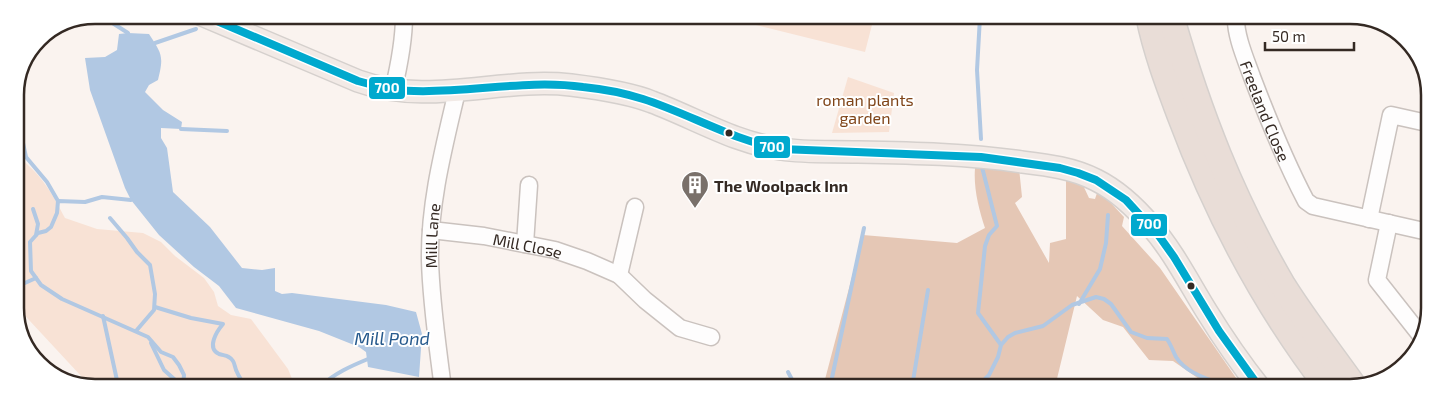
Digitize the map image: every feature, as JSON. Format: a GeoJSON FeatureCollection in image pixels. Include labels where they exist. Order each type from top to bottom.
{"type":"FeatureCollection","features":[{"type":"Feature","properties":{"kind":"highway"},"geometry":{"type":"LineString","coordinates":[[1150,24],[1168,81],[1197,161],[1225,224],[1279,317],[1323,379]]}},
{"type":"Feature","properties":{"kind":"highway"},"geometry":{"type":"LineString","coordinates":[[1173,24],[1203,120],[1245,216],[1284,286],[1318,338],[1349,379]]}},
{"type":"Feature","properties":{"kind":"main road"},"geometry":{"type":"LineString","coordinates":[[223,24],[358,81],[393,91],[424,93],[535,84],[570,85],[649,100],[745,142],[782,150],[986,157],[1048,165],[1075,171],[1114,190],[1130,203],[1153,228],[1208,315],[1254,379]]}},
{"type":"Feature","properties":{"kind":"street"},"geometry":{"type":"LineString","coordinates":[[393,91],[400,61],[404,24]]}},
{"type":"Feature","properties":{"kind":"street","name":"Freeland Close"},"geometry":{"type":"LineString","coordinates":[[1237,24],[1248,65],[1272,130],[1306,201],[1313,206],[1369,219]]}},
{"type":"Feature","properties":{"kind":"street","name":"Mill Lane"},"geometry":{"type":"LineString","coordinates":[[442,379],[433,305],[430,260],[431,230],[439,172],[457,91]]}},
{"type":"Feature","properties":{"kind":"street"},"geometry":{"type":"LineString","coordinates":[[1421,122],[1391,115],[1369,219],[1421,230]]}},
{"type":"Feature","properties":{"kind":"street"},"geometry":{"type":"LineString","coordinates":[[525,244],[529,185]]}},
{"type":"Feature","properties":{"kind":"street"},"geometry":{"type":"LineString","coordinates":[[619,275],[635,207]]}},
{"type":"Feature","properties":{"kind":"street"},"geometry":{"type":"LineString","coordinates":[[1389,223],[1376,280],[1417,331]]}},
{"type":"Feature","properties":{"kind":"street","name":"Mill Close"},"geometry":{"type":"LineString","coordinates":[[431,230],[484,236],[525,244],[555,250],[587,261],[619,275],[680,328],[711,337]]}},
{"type":"Feature","properties":{"kind":"green space"},"geometry":{"type":"Polygon","coordinates":[[[756,24],[872,24],[865,52],[756,24]]]}},
{"type":"Feature","properties":{"kind":"green space","name":"roman plants garden"},"geometry":{"type":"Polygon","coordinates":[[[848,77],[894,93],[889,132],[832,133],[848,77]]]}},
{"type":"Feature","properties":{"kind":"green space"},"geometry":{"type":"Polygon","coordinates":[[[24,162],[46,186],[65,218],[97,229],[143,233],[161,242],[175,256],[204,278],[214,292],[218,306],[231,315],[251,319],[288,369],[292,379],[95,379],[82,378],[25,315],[24,162]]]}},
{"type":"Feature","properties":{"kind":"shaded area"},"geometry":{"type":"Polygon","coordinates":[[[976,161],[1019,168],[1022,197],[1015,203],[1049,263],[1050,243],[1066,239],[1066,179],[1082,183],[1089,198],[1095,199],[1097,193],[1108,200],[1124,217],[1122,226],[1160,268],[1237,379],[1199,379],[1173,361],[1149,360],[1123,327],[1103,320],[1077,296],[1057,379],[825,379],[863,235],[957,243],[985,228],[976,194],[976,161]]]}},
{"type":"Feature","properties":{"kind":"water","name":"Mill Pond"},"geometry":{"type":"Polygon","coordinates":[[[119,34],[149,34],[157,46],[161,56],[158,80],[149,85],[145,92],[163,110],[182,122],[181,129],[161,128],[161,138],[167,148],[173,192],[210,227],[242,268],[262,270],[275,268],[275,291],[282,294],[292,293],[386,305],[416,312],[422,334],[419,377],[368,367],[366,352],[359,347],[319,331],[236,308],[219,286],[194,267],[159,235],[131,200],[125,188],[90,90],[85,58],[105,57],[117,50],[119,34]]]}},
{"type":"Feature","properties":{"kind":"waterway"},"geometry":{"type":"LineString","coordinates":[[114,24],[128,33]]}},
{"type":"Feature","properties":{"kind":"waterway"},"geometry":{"type":"LineString","coordinates":[[980,24],[977,70],[981,139]]}},
{"type":"Feature","properties":{"kind":"waterway"},"geometry":{"type":"LineString","coordinates":[[155,43],[196,29]]}},
{"type":"Feature","properties":{"kind":"waterway"},"geometry":{"type":"LineString","coordinates":[[181,129],[227,131]]}},
{"type":"Feature","properties":{"kind":"waterway"},"geometry":{"type":"LineString","coordinates":[[24,148],[26,157],[47,182],[58,201]]}},
{"type":"Feature","properties":{"kind":"waterway"},"geometry":{"type":"LineString","coordinates":[[982,167],[997,226],[989,235],[985,246],[978,313],[1001,345]]}},
{"type":"Feature","properties":{"kind":"waterway"},"geometry":{"type":"LineString","coordinates":[[131,200],[102,197],[85,202],[58,201],[57,213],[51,227],[46,231],[38,233],[30,242],[31,271],[41,285],[62,299],[148,337],[161,352],[173,357],[184,375],[184,379]]}},
{"type":"Feature","properties":{"kind":"waterway"},"geometry":{"type":"LineString","coordinates":[[33,209],[38,224],[36,235]]}},
{"type":"Feature","properties":{"kind":"waterway"},"geometry":{"type":"LineString","coordinates":[[1079,304],[1100,269],[1106,243],[1108,215]]}},
{"type":"Feature","properties":{"kind":"waterway"},"geometry":{"type":"LineString","coordinates":[[110,218],[150,265],[155,294],[154,310],[136,331]]}},
{"type":"Feature","properties":{"kind":"waterway"},"geometry":{"type":"LineString","coordinates":[[832,379],[864,228]]}},
{"type":"Feature","properties":{"kind":"waterway"},"geometry":{"type":"LineString","coordinates":[[24,283],[36,278]]}},
{"type":"Feature","properties":{"kind":"waterway"},"geometry":{"type":"LineString","coordinates":[[913,379],[928,290]]}},
{"type":"Feature","properties":{"kind":"waterway"},"geometry":{"type":"LineString","coordinates":[[985,379],[998,357],[1001,345],[1008,337],[1015,333],[1043,326],[1072,305],[1096,297],[1104,299],[1111,304],[1131,332],[1147,338],[1167,339],[1180,363],[1191,372],[1207,379]]}},
{"type":"Feature","properties":{"kind":"waterway"},"geometry":{"type":"LineString","coordinates":[[155,307],[191,318],[223,324],[214,339],[213,348],[219,354],[227,356],[234,362],[241,379]]}},
{"type":"Feature","properties":{"kind":"waterway"},"geometry":{"type":"LineString","coordinates":[[103,316],[117,379]]}},
{"type":"Feature","properties":{"kind":"waterway"},"geometry":{"type":"LineString","coordinates":[[151,343],[164,370],[174,379]]}},
{"type":"Feature","properties":{"kind":"waterway"},"geometry":{"type":"LineString","coordinates":[[329,379],[349,367],[368,359]]}},
{"type":"Feature","properties":{"kind":"waterway"},"geometry":{"type":"LineString","coordinates":[[788,372],[792,379]]}},
{"type":"Feature","properties":{"kind":"transit line","name":"700"},"geometry":{"type":"LineString","coordinates":[[224,24],[358,81],[392,89],[435,91],[520,85],[562,85],[591,88],[643,99],[745,140],[781,149],[981,157],[1060,168],[1078,173],[1096,180],[1126,200],[1159,236],[1219,331],[1254,379]]}},
{"type":"Feature","properties":{"kind":"place","name":"The Woolpack Inn"},"geometry":{"type":"Point","coordinates":[695,209]}}]}
